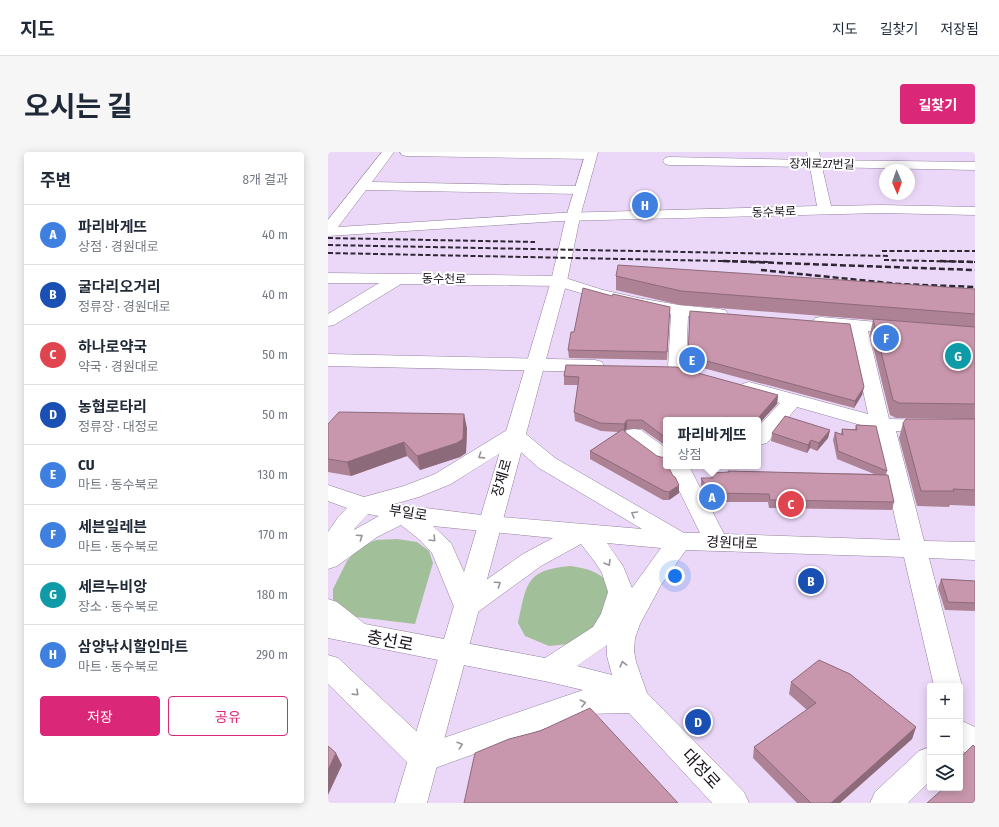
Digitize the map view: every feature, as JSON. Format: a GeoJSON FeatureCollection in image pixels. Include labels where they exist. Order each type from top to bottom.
{"type":"FeatureCollection","features":[{"type":"Feature","properties":{"kind":"street"},"geometry":{"type":"LineString","coordinates":[[328,231],[388,152]]}},
{"type":"Feature","properties":{"kind":"street"},"geometry":{"type":"LineString","coordinates":[[406,152],[592,153]]}},
{"type":"Feature","properties":{"kind":"street"},"geometry":{"type":"LineString","coordinates":[[972,152],[975,157]]}},
{"type":"Feature","properties":{"kind":"street","name":"장제로"},"geometry":{"type":"LineString","coordinates":[[411,803],[514,435],[559,281],[573,217],[592,153]]}},
{"type":"Feature","properties":{"kind":"street"},"geometry":{"type":"LineString","coordinates":[[814,158],[826,210]]}},
{"type":"Feature","properties":{"kind":"street","name":"장제로27번길"},"geometry":{"type":"LineString","coordinates":[[669,161],[814,158],[975,166]]}},
{"type":"Feature","properties":{"kind":"street"},"geometry":{"type":"LineString","coordinates":[[362,186],[580,190]]}},
{"type":"Feature","properties":{"kind":"street","name":"동수북로"},"geometry":{"type":"LineString","coordinates":[[328,231],[573,217],[881,209],[975,211]]}},
{"type":"Feature","properties":{"kind":"street","name":"동수천로"},"geometry":{"type":"LineString","coordinates":[[328,278],[559,281],[599,293],[680,311],[734,315]]}},
{"type":"Feature","properties":{"kind":"street"},"geometry":{"type":"LineString","coordinates":[[328,321],[398,279]]}},
{"type":"Feature","properties":{"kind":"street"},"geometry":{"type":"LineString","coordinates":[[676,370],[680,311]]}},
{"type":"Feature","properties":{"kind":"street"},"geometry":{"type":"LineString","coordinates":[[809,320],[917,330]]}},
{"type":"Feature","properties":{"kind":"street"},"geometry":{"type":"LineString","coordinates":[[858,325],[879,420],[884,425],[947,683]]}},
{"type":"Feature","properties":{"kind":"street"},"geometry":{"type":"LineString","coordinates":[[328,360],[614,367]]}},
{"type":"Feature","properties":{"kind":"street"},"geometry":{"type":"LineString","coordinates":[[773,395],[785,379]]}},
{"type":"Feature","properties":{"kind":"street"},"geometry":{"type":"LineString","coordinates":[[728,383],[884,425],[975,427]]}},
{"type":"Feature","properties":{"kind":"street"},"geometry":{"type":"LineString","coordinates":[[761,437],[793,400]]}},
{"type":"Feature","properties":{"kind":"street"},"geometry":{"type":"LineString","coordinates":[[328,551],[347,522],[363,505],[411,492],[443,479],[514,435],[547,463],[680,541],[658,567],[624,627],[620,652],[636,700],[585,702],[424,758],[328,666]]}},
{"type":"Feature","properties":{"kind":"street"},"geometry":{"type":"LineString","coordinates":[[634,435],[663,456]]}},
{"type":"Feature","properties":{"kind":"street"},"geometry":{"type":"LineString","coordinates":[[680,469],[717,542]]}},
{"type":"Feature","properties":{"kind":"street","name":"부일로"},"geometry":{"type":"LineString","coordinates":[[328,493],[363,505],[403,514],[489,524]]}},
{"type":"Feature","properties":{"kind":"street"},"geometry":{"type":"LineString","coordinates":[[328,560],[369,531],[403,514],[428,534],[442,549],[466,607],[532,560],[584,532],[604,556],[614,573],[621,592],[614,616],[602,635],[549,670]]}},
{"type":"Feature","properties":{"kind":"street","name":"경원대로"},"geometry":{"type":"LineString","coordinates":[[489,524],[680,541],[975,551]]}},
{"type":"Feature","properties":{"kind":"street"},"geometry":{"type":"LineString","coordinates":[[328,609],[336,617],[363,636]]}},
{"type":"Feature","properties":{"kind":"street","name":"충선로"},"geometry":{"type":"LineString","coordinates":[[328,628],[363,636],[549,670],[607,685],[636,700]]}},
{"type":"Feature","properties":{"kind":"street","name":"대정로"},"geometry":{"type":"LineString","coordinates":[[636,700],[733,803]]}},
{"type":"Feature","properties":{"kind":"street"},"geometry":{"type":"LineString","coordinates":[[963,731],[971,724],[975,724]]}},
{"type":"Feature","properties":{"kind":"street"},"geometry":{"type":"LineString","coordinates":[[963,735],[975,744]]}},
{"type":"Feature","properties":{"kind":"street"},"geometry":{"type":"LineString","coordinates":[[886,803],[927,764]]}},
{"type":"Feature","properties":{"kind":"green space"},"geometry":{"type":"Polygon","coordinates":[[[397,539],[417,542],[429,551],[433,563],[415,624],[348,616],[333,602],[333,589],[347,561],[358,548],[376,540],[397,539]]]}},
{"type":"Feature","properties":{"kind":"green space"},"geometry":{"type":"Polygon","coordinates":[[[570,566],[591,571],[600,575],[609,583],[610,602],[598,625],[569,644],[549,646],[525,636],[518,623],[530,581],[544,571],[570,566]]]}},
{"type":"Feature","properties":{"kind":"building"},"geometry":{"type":"Polygon","coordinates":[[[618,265],[975,289],[975,314],[681,291],[616,276],[618,265]]]}},
{"type":"Feature","properties":{"kind":"building"},"geometry":{"type":"Polygon","coordinates":[[[583,288],[612,296],[613,294],[670,307],[667,352],[568,350],[571,332],[574,332],[583,288]]]}},
{"type":"Feature","properties":{"kind":"building"},"geometry":{"type":"Polygon","coordinates":[[[690,311],[850,324],[864,387],[855,401],[688,356],[690,311]]]}},
{"type":"Feature","properties":{"kind":"building"},"geometry":{"type":"Polygon","coordinates":[[[873,319],[975,327],[975,404],[899,403],[893,400],[873,319]]]}},
{"type":"Feature","properties":{"kind":"building"},"geometry":{"type":"Polygon","coordinates":[[[566,365],[676,367],[778,395],[759,417],[663,417],[663,436],[642,420],[627,420],[624,424],[600,423],[574,412],[579,377],[564,376],[566,365]]]}},
{"type":"Feature","properties":{"kind":"building"},"geometry":{"type":"Polygon","coordinates":[[[339,412],[464,414],[463,439],[457,443],[417,456],[404,442],[347,462],[328,459],[328,424],[339,412]]]}},
{"type":"Feature","properties":{"kind":"building"},"geometry":{"type":"Polygon","coordinates":[[[785,416],[830,430],[819,443],[811,440],[808,445],[772,433],[785,416]]]}},
{"type":"Feature","properties":{"kind":"building"},"geometry":{"type":"Polygon","coordinates":[[[906,419],[975,419],[975,490],[953,489],[954,491],[921,491],[903,423],[906,419]]]}},
{"type":"Feature","properties":{"kind":"building"},"geometry":{"type":"Polygon","coordinates":[[[856,425],[876,426],[887,471],[838,451],[835,432],[843,435],[842,429],[857,430],[856,425]]]}},
{"type":"Feature","properties":{"kind":"building"},"geometry":{"type":"Polygon","coordinates":[[[623,429],[626,433],[657,456],[663,458],[663,469],[670,469],[679,485],[669,492],[664,491],[590,451],[623,429]]]}},
{"type":"Feature","properties":{"kind":"building"},"geometry":{"type":"Polygon","coordinates":[[[728,471],[888,475],[894,502],[770,500],[769,494],[710,493],[701,478],[713,478],[711,473],[729,472],[728,471]]]}},
{"type":"Feature","properties":{"kind":"building"},"geometry":{"type":"Polygon","coordinates":[[[941,579],[975,581],[975,603],[948,602],[941,579]]]}},
{"type":"Feature","properties":{"kind":"building"},"geometry":{"type":"Polygon","coordinates":[[[819,660],[850,674],[916,727],[831,803],[811,803],[754,747],[816,703],[791,682],[819,660]]]}},
{"type":"Feature","properties":{"kind":"building"},"geometry":{"type":"Polygon","coordinates":[[[590,708],[678,803],[464,803],[475,753],[509,739],[540,731],[590,708]]]}},
{"type":"Feature","properties":{"kind":"building"},"geometry":{"type":"Polygon","coordinates":[[[973,745],[975,747],[975,803],[927,803],[941,791],[963,791],[963,755],[973,745]]]}},
{"type":"Feature","properties":{"kind":"building"},"geometry":{"type":"Polygon","coordinates":[[[328,746],[336,753],[328,770],[328,746]]]}},
{"type":"Feature","properties":{"kind":"railway"},"geometry":{"type":"LineString","coordinates":[[328,238],[535,242]]}},
{"type":"Feature","properties":{"kind":"railway"},"geometry":{"type":"LineString","coordinates":[[328,245],[890,256]]}},
{"type":"Feature","properties":{"kind":"railway"},"geometry":{"type":"LineString","coordinates":[[882,251],[975,251]]}},
{"type":"Feature","properties":{"kind":"railway"},"geometry":{"type":"LineString","coordinates":[[328,253],[725,261]]}},
{"type":"Feature","properties":{"kind":"railway"},"geometry":{"type":"LineString","coordinates":[[884,260],[975,262],[940,261]]}},
{"type":"Feature","properties":{"kind":"railway"},"geometry":{"type":"LineString","coordinates":[[725,261],[771,262]]}},
{"type":"Feature","properties":{"kind":"railway"},"geometry":{"type":"LineString","coordinates":[[725,261],[975,270]]}},
{"type":"Feature","properties":{"kind":"railway"},"geometry":{"type":"LineString","coordinates":[[761,270],[899,284],[975,287]]}},
{"type":"Feature","properties":{"kind":"place","name":"삼양낚시할인마트"},"geometry":{"type":"Point","coordinates":[645,205]}},
{"type":"Feature","properties":{"kind":"place","name":"세븐일레븐"},"geometry":{"type":"Point","coordinates":[886,338]}},
{"type":"Feature","properties":{"kind":"place","name":"세르누비앙"},"geometry":{"type":"Point","coordinates":[958,356]}},
{"type":"Feature","properties":{"kind":"place","name":"CU"},"geometry":{"type":"Point","coordinates":[692,360]}},
{"type":"Feature","properties":{"kind":"place","name":"파리바게뜨"},"geometry":{"type":"Point","coordinates":[712,497]}},
{"type":"Feature","properties":{"kind":"place","name":"하나로약국"},"geometry":{"type":"Point","coordinates":[791,504]}},
{"type":"Feature","properties":{"kind":"place","name":"굴다리오거리"},"geometry":{"type":"Point","coordinates":[811,581]}},
{"type":"Feature","properties":{"kind":"place","name":"농협로타리"},"geometry":{"type":"Point","coordinates":[698,722]}}]}
